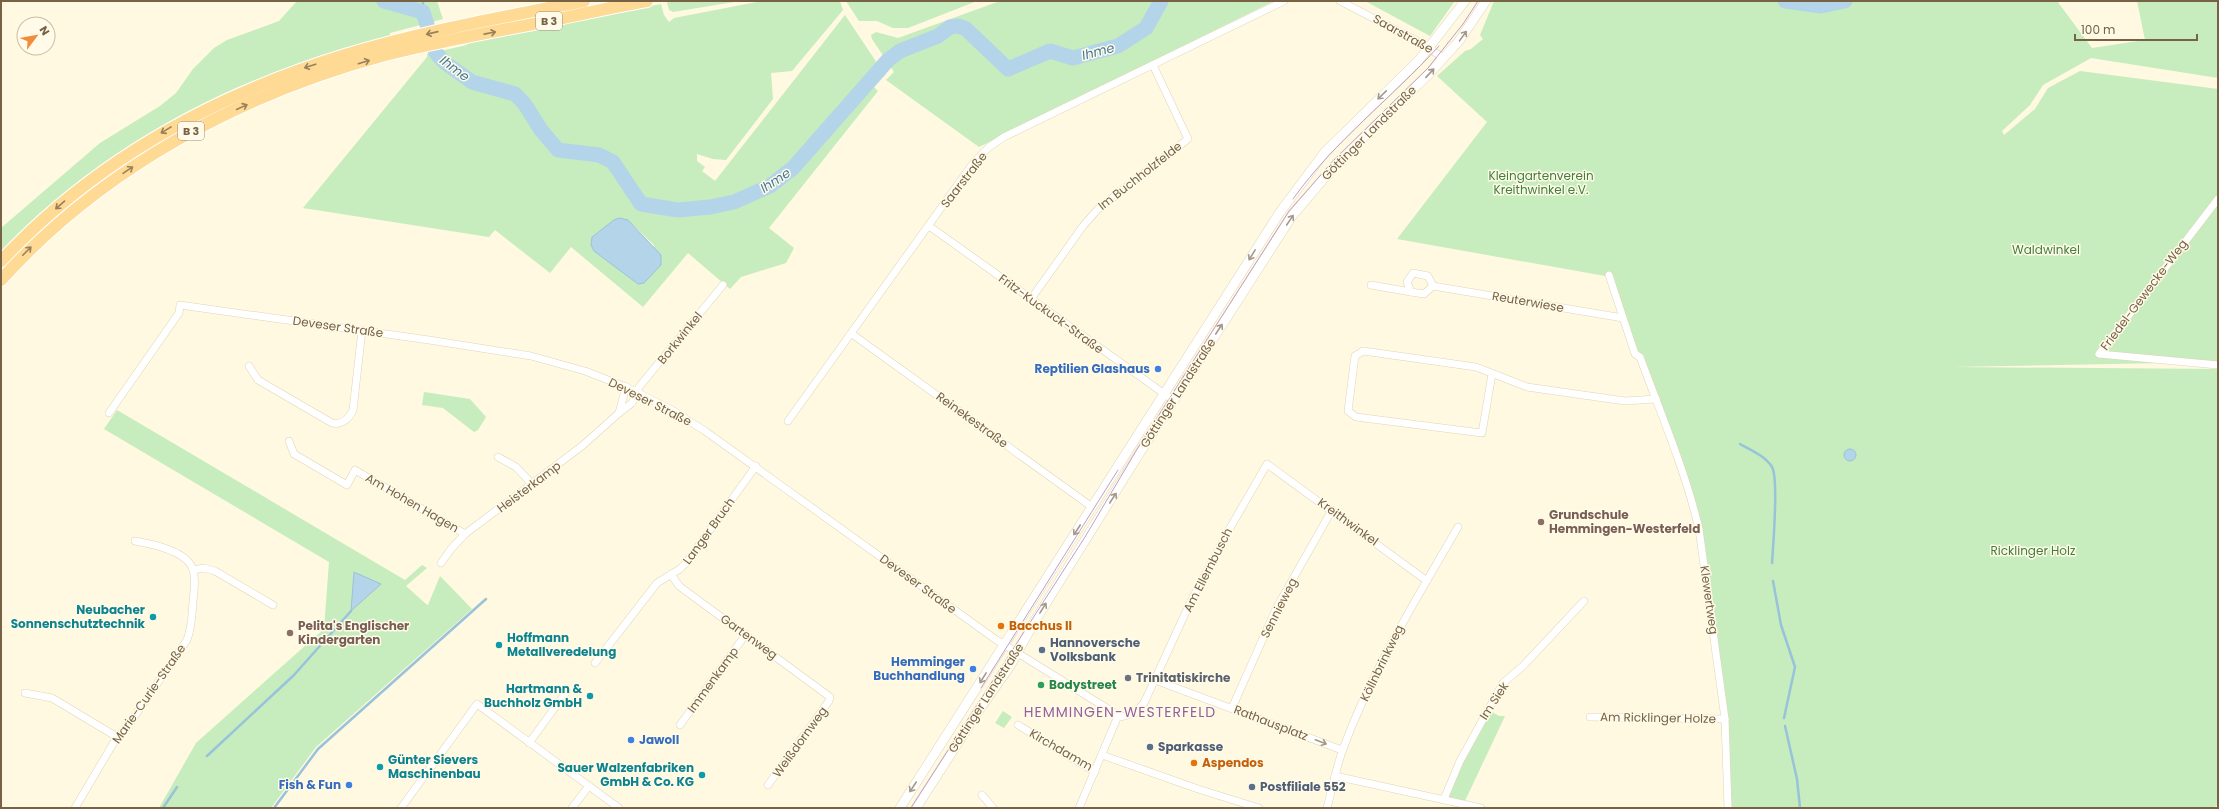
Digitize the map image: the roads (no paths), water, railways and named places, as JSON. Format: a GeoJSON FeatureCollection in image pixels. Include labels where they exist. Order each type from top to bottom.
{"type":"FeatureCollection","features":[{"type":"Feature","properties":{"kind":"highway","name":"B 3"},"geometry":{"type":"LineString","coordinates":[[450,35],[584,1]]}},
{"type":"Feature","properties":{"kind":"highway","name":"B 3"},"geometry":{"type":"LineString","coordinates":[[1,261],[21,239],[58,206],[94,177],[133,150],[180,122],[249,89],[346,54],[647,1]]}},
{"type":"Feature","properties":{"kind":"highway","name":"B 3"},"geometry":{"type":"LineString","coordinates":[[1,280],[27,251],[107,184],[190,131],[252,102],[311,79],[363,62],[416,42]]}},
{"type":"Feature","properties":{"kind":"street","name":"Saarstraße"},"geometry":{"type":"LineString","coordinates":[[788,421],[852,334],[974,162],[996,142],[1284,1]]}},
{"type":"Feature","properties":{"kind":"street","name":"Saarstraße"},"geometry":{"type":"LineString","coordinates":[[1340,1],[1430,48],[1443,58]]}},
{"type":"Feature","properties":{"kind":"street","name":"Göttinger Landstraße"},"geometry":{"type":"LineString","coordinates":[[916,808],[979,710],[1010,666],[1009,648],[1092,507],[1266,234],[1314,165],[1328,148],[1430,48],[1465,1]]}},
{"type":"Feature","properties":{"kind":"street","name":"Göttinger Landstraße"},"geometry":{"type":"LineString","coordinates":[[900,808],[1009,648],[1296,211],[1337,163],[1459,41],[1481,11],[1486,1]]}},
{"type":"Feature","properties":{"kind":"street","name":"Im Buchholzfelde"},"geometry":{"type":"LineString","coordinates":[[1031,299],[1083,226],[1098,209],[1188,139],[1153,65]]}},
{"type":"Feature","properties":{"kind":"street","name":"Friedel-Gewecke-Weg"},"geometry":{"type":"LineString","coordinates":[[2218,199],[2099,354],[2218,365]]}},
{"type":"Feature","properties":{"kind":"street","name":"Fritz-Kuckuck-Straße"},"geometry":{"type":"LineString","coordinates":[[929,226],[1173,400]]}},
{"type":"Feature","properties":{"kind":"street","name":"Reuterwiese"},"geometry":{"type":"LineString","coordinates":[[1411,292],[1407,282],[1412,274],[1428,276],[1433,286],[1623,318]]}},
{"type":"Feature","properties":{"kind":"street"},"geometry":{"type":"LineString","coordinates":[[1492,374],[1482,433],[1356,417],[1348,411],[1355,356],[1363,351],[1476,367],[1527,387],[1625,401],[1656,399],[1640,357],[1635,354],[1609,275]]}},
{"type":"Feature","properties":{"kind":"street","name":"Borkwinkel"},"geometry":{"type":"LineString","coordinates":[[637,392],[723,285]]}},
{"type":"Feature","properties":{"kind":"street"},"geometry":{"type":"LineString","coordinates":[[1371,285],[1424,294],[1433,286]]}},
{"type":"Feature","properties":{"kind":"street","name":"Deveser Straße"},"geometry":{"type":"LineString","coordinates":[[109,413],[179,313],[180,305],[362,330],[531,356],[585,371],[626,387],[705,431],[1009,648]]}},
{"type":"Feature","properties":{"kind":"street"},"geometry":{"type":"LineString","coordinates":[[249,366],[262,382],[332,423],[340,423],[350,416],[352,410],[362,330]]}},
{"type":"Feature","properties":{"kind":"street","name":"Reinekestraße"},"geometry":{"type":"LineString","coordinates":[[852,334],[1092,507]]}},
{"type":"Feature","properties":{"kind":"street"},"geometry":{"type":"LineString","coordinates":[[619,413],[626,387]]}},
{"type":"Feature","properties":{"kind":"street","name":"Heisterkamp"},"geometry":{"type":"LineString","coordinates":[[442,563],[451,549],[465,534],[582,446],[619,413],[632,404],[637,392]]}},
{"type":"Feature","properties":{"kind":"street","name":"Klewertweg"},"geometry":{"type":"LineString","coordinates":[[1656,399],[1681,465],[1699,529],[1725,719],[1728,808]]}},
{"type":"Feature","properties":{"kind":"street","name":"Am Hohen Hagen"},"geometry":{"type":"LineString","coordinates":[[289,441],[294,454],[347,485],[356,470],[465,534]]}},
{"type":"Feature","properties":{"kind":"street"},"geometry":{"type":"LineString","coordinates":[[498,457],[516,467],[532,484]]}},
{"type":"Feature","properties":{"kind":"street","name":"Kreithwinkel"},"geometry":{"type":"LineString","coordinates":[[1267,464],[1332,510],[1427,581]]}},
{"type":"Feature","properties":{"kind":"street","name":"Am Ellernbusch"},"geometry":{"type":"LineString","coordinates":[[1155,680],[1197,590],[1226,535],[1267,464]]}},
{"type":"Feature","properties":{"kind":"street","name":"Langer Bruch"},"geometry":{"type":"LineString","coordinates":[[595,663],[657,583],[680,569],[686,563],[756,466]]}},
{"type":"Feature","properties":{"kind":"street","name":"Sennieweg"},"geometry":{"type":"LineString","coordinates":[[1232,708],[1277,607],[1332,510]]}},
{"type":"Feature","properties":{"kind":"street","name":"Köllnbrinkweg"},"geometry":{"type":"LineString","coordinates":[[1327,808],[1342,750],[1373,677],[1458,527]]}},
{"type":"Feature","properties":{"kind":"street"},"geometry":{"type":"LineString","coordinates":[[135,541],[161,546],[186,559],[193,570],[204,568],[215,571],[273,605]]}},
{"type":"Feature","properties":{"kind":"street","name":"Marie-Curie-Straße"},"geometry":{"type":"LineString","coordinates":[[75,808],[117,737],[128,726],[187,640],[191,629],[194,582],[193,570]]}},
{"type":"Feature","properties":{"kind":"street","name":"Gartenweg"},"geometry":{"type":"LineString","coordinates":[[670,574],[679,586],[830,697]]}},
{"type":"Feature","properties":{"kind":"street","name":"Im Siek"},"geometry":{"type":"LineString","coordinates":[[1444,799],[1460,761],[1503,683],[1523,666],[1584,600]]}},
{"type":"Feature","properties":{"kind":"street","name":"Immenkamp"},"geometry":{"type":"LineString","coordinates":[[680,725],[746,634]]}},
{"type":"Feature","properties":{"kind":"street"},"geometry":{"type":"LineString","coordinates":[[1009,648],[1118,716],[1128,717],[1135,713],[1144,703],[1155,680]]}},
{"type":"Feature","properties":{"kind":"street","name":"Rathausplatz"},"geometry":{"type":"LineString","coordinates":[[1155,680],[1342,750]]}},
{"type":"Feature","properties":{"kind":"street"},"geometry":{"type":"LineString","coordinates":[[529,743],[567,691]]}},
{"type":"Feature","properties":{"kind":"street"},"geometry":{"type":"LineString","coordinates":[[24,693],[52,698],[117,737]]}},
{"type":"Feature","properties":{"kind":"street","name":"Weißdornweg"},"geometry":{"type":"LineString","coordinates":[[768,785],[829,701],[830,697]]}},
{"type":"Feature","properties":{"kind":"street"},"geometry":{"type":"LineString","coordinates":[[400,808],[477,704],[619,808]]}},
{"type":"Feature","properties":{"kind":"street","name":"Kirchdamm"},"geometry":{"type":"LineString","coordinates":[[1018,725],[1094,772],[1118,716]]}},
{"type":"Feature","properties":{"kind":"street","name":"Am Ricklinger Holze"},"geometry":{"type":"LineString","coordinates":[[1590,716],[1725,719]]}},
{"type":"Feature","properties":{"kind":"street"},"geometry":{"type":"LineString","coordinates":[[1102,755],[1198,789],[1259,808]]}},
{"type":"Feature","properties":{"kind":"street"},"geometry":{"type":"LineString","coordinates":[[1079,808],[1094,772]]}},
{"type":"Feature","properties":{"kind":"street"},"geometry":{"type":"LineString","coordinates":[[1335,776],[1476,807]]}},
{"type":"Feature","properties":{"kind":"street"},"geometry":{"type":"LineString","coordinates":[[572,808],[589,786]]}},
{"type":"Feature","properties":{"kind":"street"},"geometry":{"type":"LineString","coordinates":[[982,795],[993,808]]}},
{"type":"Feature","properties":{"kind":"water"},"geometry":{"type":"Polygon","coordinates":[[[619,218],[628,220],[661,255],[661,265],[644,283],[638,284],[594,251],[591,245],[592,237],[614,220],[619,218]]]}},
{"type":"Feature","properties":{"kind":"water"},"geometry":{"type":"Polygon","coordinates":[[[1848,449],[1852,449],[1856,455],[1852,461],[1848,461],[1844,457],[1844,453],[1848,449]]]}},
{"type":"Feature","properties":{"kind":"water"},"geometry":{"type":"Polygon","coordinates":[[[354,572],[381,584],[351,611],[354,572]]]}},
{"type":"Feature","properties":{"kind":"waterway","name":"Ihme"},"geometry":{"type":"LineString","coordinates":[[384,1],[423,12],[436,53],[444,62],[472,82],[515,94],[524,103],[541,130],[558,150],[599,155],[613,162],[641,204],[678,210],[710,207],[734,202],[770,186],[793,168],[888,60],[900,51],[938,36],[950,27],[959,26],[966,29],[1008,69],[1050,51],[1073,58],[1118,46],[1146,28],[1161,1]]}},
{"type":"Feature","properties":{"kind":"waterway"},"geometry":{"type":"LineString","coordinates":[[423,1],[423,12]]}},
{"type":"Feature","properties":{"kind":"waterway","name":"Ihme"},"geometry":{"type":"LineString","coordinates":[[1785,1],[1821,6],[1845,1]]}},
{"type":"Feature","properties":{"kind":"waterway"},"geometry":{"type":"LineString","coordinates":[[1740,444],[1766,460],[1772,467],[1774,474],[1775,513],[1772,563]]}},
{"type":"Feature","properties":{"kind":"waterway"},"geometry":{"type":"LineString","coordinates":[[1773,581],[1781,625],[1795,667],[1784,718]]}},
{"type":"Feature","properties":{"kind":"waterway"},"geometry":{"type":"LineString","coordinates":[[274,808],[318,749],[486,599]]}},
{"type":"Feature","properties":{"kind":"waterway"},"geometry":{"type":"LineString","coordinates":[[207,756],[294,675],[351,611]]}},
{"type":"Feature","properties":{"kind":"waterway"},"geometry":{"type":"LineString","coordinates":[[1785,726],[1797,779],[1800,808]]}},
{"type":"Feature","properties":{"kind":"waterway"},"geometry":{"type":"LineString","coordinates":[[163,808],[177,787]]}},
{"type":"Feature","properties":{"kind":"tram line"},"geometry":{"type":"LineString","coordinates":[[911,808],[1085,537],[1136,451],[1289,211],[1334,160],[1428,68],[1463,24],[1478,1]]}},
{"type":"Feature","properties":{"kind":"tram line"},"geometry":{"type":"LineString","coordinates":[[1293,199],[1327,157],[1345,138],[1439,46]]}},
{"type":"Feature","properties":{"kind":"tram line"},"geometry":{"type":"LineString","coordinates":[[981,688],[1118,470]]}},
{"type":"Feature","properties":{"kind":"place","name":"Reptilien Glashaus"},"geometry":{"type":"Point","coordinates":[1158,369]}},
{"type":"Feature","properties":{"kind":"place","name":"Grundschule Hemmingen-Westerfeld"},"geometry":{"type":"Point","coordinates":[1541,522]}},
{"type":"Feature","properties":{"kind":"place","name":"Neubacher Sonnenschutztechnik"},"geometry":{"type":"Point","coordinates":[153,617]}},
{"type":"Feature","properties":{"kind":"place","name":"Bacchus II"},"geometry":{"type":"Point","coordinates":[1001,626]}},
{"type":"Feature","properties":{"kind":"place","name":"Pelita's Englischer Kindergarten"},"geometry":{"type":"Point","coordinates":[290,633]}},
{"type":"Feature","properties":{"kind":"place","name":"Hoffmann Metallveredelung"},"geometry":{"type":"Point","coordinates":[499,645]}},
{"type":"Feature","properties":{"kind":"place","name":"Hannoversche Volksbank"},"geometry":{"type":"Point","coordinates":[1042,650]}},
{"type":"Feature","properties":{"kind":"place","name":"Hemminger Buchhandlung"},"geometry":{"type":"Point","coordinates":[973,669]}},
{"type":"Feature","properties":{"kind":"place","name":"Trinitatiskirche"},"geometry":{"type":"Point","coordinates":[1128,678]}},
{"type":"Feature","properties":{"kind":"place","name":"Bodystreet"},"geometry":{"type":"Point","coordinates":[1041,685]}},
{"type":"Feature","properties":{"kind":"place","name":"Hartmann & Buchholz GmbH"},"geometry":{"type":"Point","coordinates":[590,696]}},
{"type":"Feature","properties":{"kind":"place","name":"Jawoll"},"geometry":{"type":"Point","coordinates":[631,740]}},
{"type":"Feature","properties":{"kind":"place","name":"Sparkasse"},"geometry":{"type":"Point","coordinates":[1150,747]}},
{"type":"Feature","properties":{"kind":"place","name":"Aspendos"},"geometry":{"type":"Point","coordinates":[1194,763]}},
{"type":"Feature","properties":{"kind":"place","name":"Günter Sievers Maschinenbau"},"geometry":{"type":"Point","coordinates":[380,767]}},
{"type":"Feature","properties":{"kind":"place","name":"Sauer Walzenfabriken GmbH & Co. KG"},"geometry":{"type":"Point","coordinates":[702,775]}},
{"type":"Feature","properties":{"kind":"place","name":"Fish & Fun"},"geometry":{"type":"Point","coordinates":[349,785]}},
{"type":"Feature","properties":{"kind":"place","name":"Postfiliale 552"},"geometry":{"type":"Point","coordinates":[1252,787]}},
{"type":"Feature","properties":{"kind":"district","name":"HEMMINGEN-WESTERFELD"},"geometry":{"type":"Point","coordinates":[1120,712]}},
{"type":"Feature","properties":{"kind":"park label","name":"Kleingartenverein Kreithwinkel e.V."},"geometry":{"type":"Point","coordinates":[1541,183]}},
{"type":"Feature","properties":{"kind":"park label","name":"Waldwinkel"},"geometry":{"type":"Point","coordinates":[2046,250]}},
{"type":"Feature","properties":{"kind":"park label","name":"Ricklinger Holz"},"geometry":{"type":"Point","coordinates":[2033,551]}}]}
